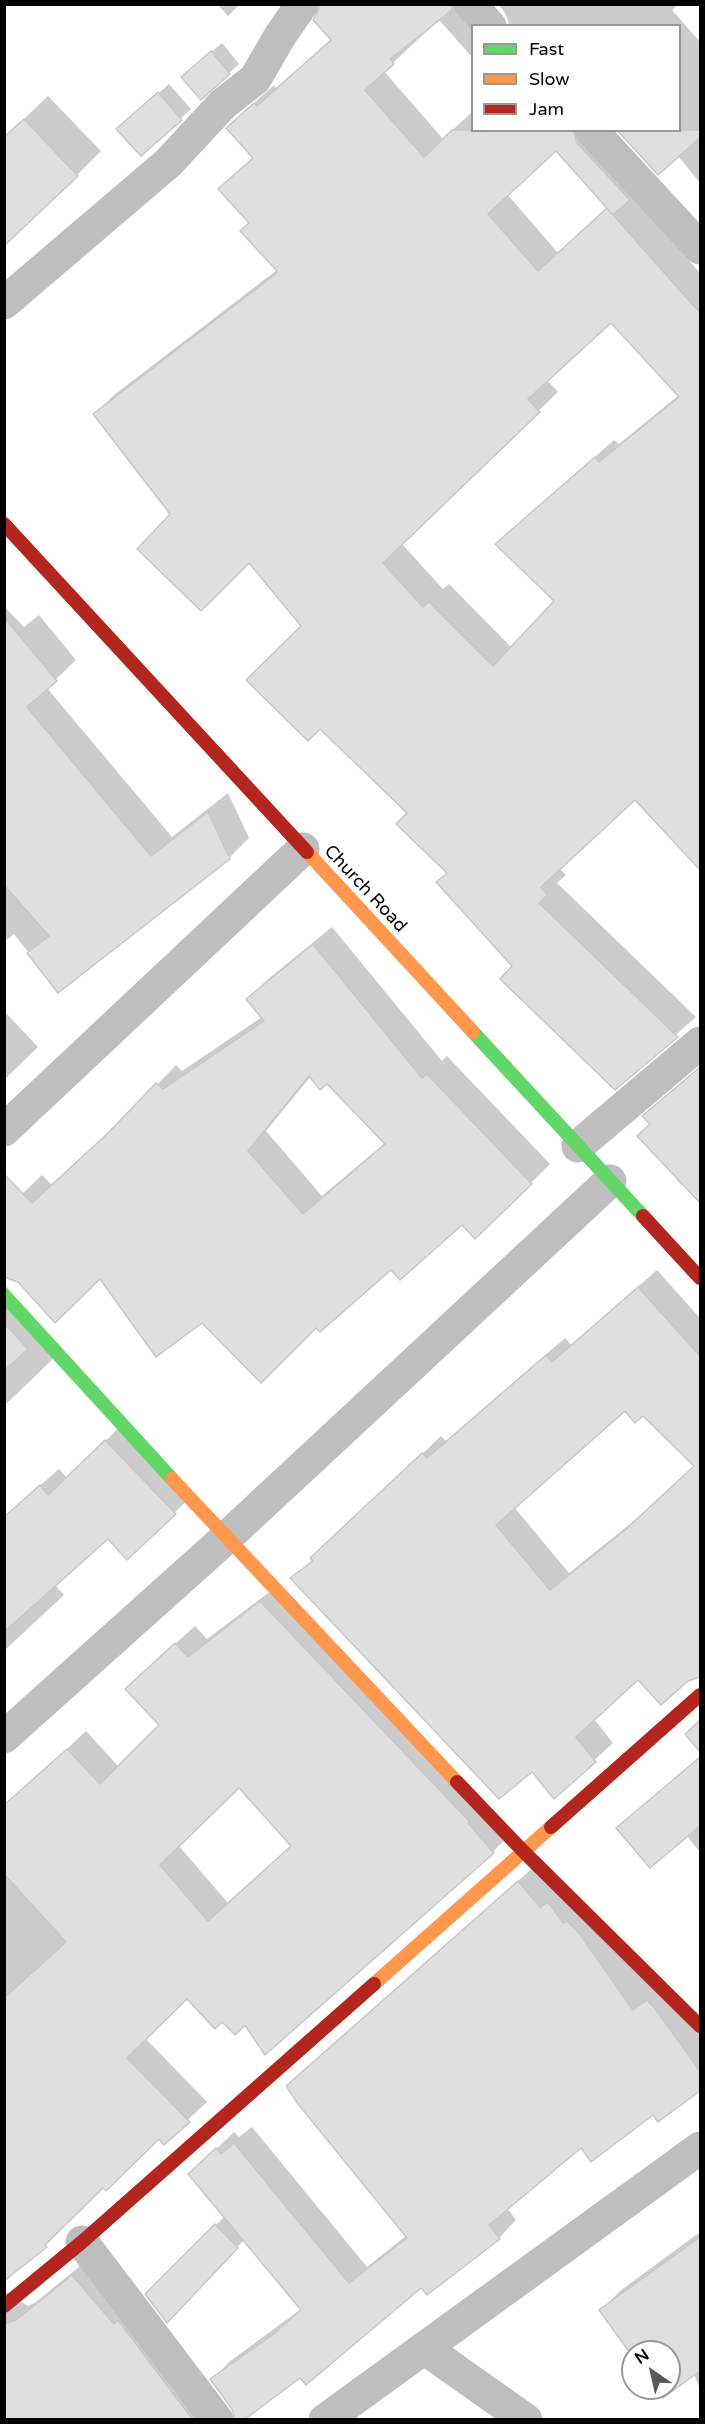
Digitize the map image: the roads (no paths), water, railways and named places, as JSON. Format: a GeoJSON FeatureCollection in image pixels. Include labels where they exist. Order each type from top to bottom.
{"type":"FeatureCollection","features":[{"type":"Feature","properties":{"kind":"street"},"geometry":{"type":"LineString","coordinates":[[4,303],[168,163],[223,104],[255,79],[302,4]]}},
{"type":"Feature","properties":{"kind":"street"},"geometry":{"type":"LineString","coordinates":[[470,4],[488,24]]}},
{"type":"Feature","properties":{"kind":"street"},"geometry":{"type":"LineString","coordinates":[[593,132],[700,248]]}},
{"type":"Feature","properties":{"kind":"street","name":"Church Road"},"geometry":{"type":"LineString","coordinates":[[4,524],[700,1278]]}},
{"type":"Feature","properties":{"kind":"street"},"geometry":{"type":"LineString","coordinates":[[4,1130],[303,849]]}},
{"type":"Feature","properties":{"kind":"street"},"geometry":{"type":"LineString","coordinates":[[579,1146],[700,1043]]}},
{"type":"Feature","properties":{"kind":"street"},"geometry":{"type":"LineString","coordinates":[[4,1737],[226,1538],[610,1181]]}},
{"type":"Feature","properties":{"kind":"street"},"geometry":{"type":"LineString","coordinates":[[4,1295],[226,1538],[523,1851],[700,2026]]}},
{"type":"Feature","properties":{"kind":"street"},"geometry":{"type":"LineString","coordinates":[[4,2306],[82,2242],[700,1695]]}},
{"type":"Feature","properties":{"kind":"street"},"geometry":{"type":"LineString","coordinates":[[325,2420],[700,2148]]}},
{"type":"Feature","properties":{"kind":"street"},"geometry":{"type":"LineString","coordinates":[[82,2242],[217,2420]]}},
{"type":"Feature","properties":{"kind":"street"},"geometry":{"type":"LineString","coordinates":[[424,2348],[526,2420]]}}]}
